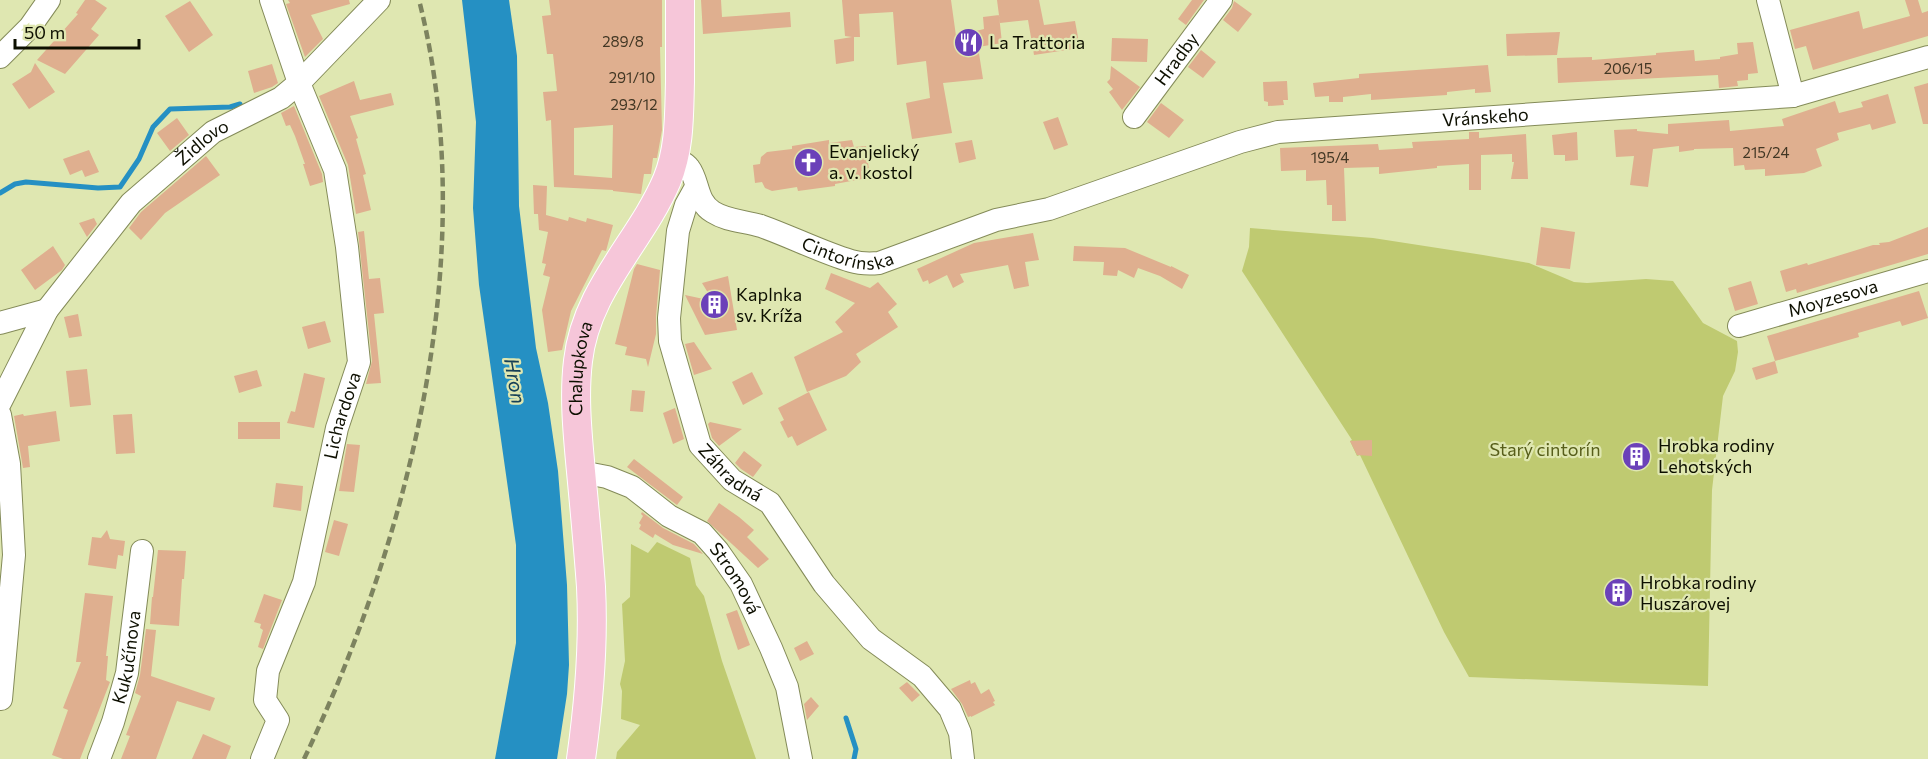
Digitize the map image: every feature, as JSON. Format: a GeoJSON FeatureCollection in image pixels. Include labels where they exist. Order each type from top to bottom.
{"type":"FeatureCollection","features":[{"type":"Feature","properties":{"kind":"main road","name":"Chalupkova"},"geometry":{"type":"LineString","coordinates":[[581,759],[590,687],[592,628],[591,588],[576,407],[577,372],[588,317],[609,276],[660,195],[674,158],[679,131],[680,0]]}},
{"type":"Feature","properties":{"kind":"street"},"geometry":{"type":"LineString","coordinates":[[0,57],[30,27],[50,0]]}},
{"type":"Feature","properties":{"kind":"street","name":"Lichardova"},"geometry":{"type":"LineString","coordinates":[[262,759],[278,720],[265,700],[268,671],[304,582],[337,428],[359,362],[336,170],[299,83],[271,0]]}},
{"type":"Feature","properties":{"kind":"street","name":"Židlovo"},"geometry":{"type":"LineString","coordinates":[[0,403],[47,310],[131,203],[213,132],[281,98],[299,83],[379,0]]}},
{"type":"Feature","properties":{"kind":"street","name":"Hradby"},"geometry":{"type":"LineString","coordinates":[[1134,117],[1221,0]]}},
{"type":"Feature","properties":{"kind":"street"},"geometry":{"type":"LineString","coordinates":[[1768,0],[1793,96]]}},
{"type":"Feature","properties":{"kind":"street","name":"Vránskeho"},"geometry":{"type":"LineString","coordinates":[[1049,209],[1240,142],[1278,132],[1793,96],[1928,57]]}},
{"type":"Feature","properties":{"kind":"street","name":"Cintorínska"},"geometry":{"type":"LineString","coordinates":[[674,158],[687,165],[692,171],[702,200],[711,211],[724,218],[757,225],[866,265],[879,263],[996,220],[1049,209]]}},
{"type":"Feature","properties":{"kind":"street","name":"Záhradná"},"geometry":{"type":"LineString","coordinates":[[696,187],[686,205],[678,231],[669,318],[670,341],[700,446],[732,480],[770,503],[830,592],[872,639],[922,676],[950,710],[960,733],[963,759]]}},
{"type":"Feature","properties":{"kind":"street","name":"Moyzesova"},"geometry":{"type":"LineString","coordinates":[[1738,326],[1928,271]]}},
{"type":"Feature","properties":{"kind":"street"},"geometry":{"type":"LineString","coordinates":[[0,323],[47,310]]}},
{"type":"Feature","properties":{"kind":"street"},"geometry":{"type":"LineString","coordinates":[[0,415],[9,464],[14,555],[1,699]]}},
{"type":"Feature","properties":{"kind":"street","name":"Stromová"},"geometry":{"type":"LineString","coordinates":[[581,472],[607,477],[632,487],[669,516],[702,533],[718,551],[741,584],[787,687],[801,759]]}},
{"type":"Feature","properties":{"kind":"street","name":"Kukučínova"},"geometry":{"type":"LineString","coordinates":[[99,759],[113,722],[127,673],[142,551]]}},
{"type":"Feature","properties":{"kind":"green space","name":"Starý cintorín"},"geometry":{"type":"Polygon","coordinates":[[[1250,228],[1373,238],[1483,255],[1529,263],[1574,282],[1646,279],[1673,281],[1703,323],[1737,341],[1735,371],[1723,396],[1712,490],[1708,686],[1469,677],[1444,632],[1360,455],[1357,456],[1350,441],[1352,440],[1242,271],[1249,247],[1250,228]]]}},
{"type":"Feature","properties":{"kind":"green space"},"geometry":{"type":"Polygon","coordinates":[[[657,542],[690,558],[696,585],[704,596],[722,661],[756,759],[616,759],[617,752],[640,725],[621,719],[620,684],[625,661],[622,604],[630,597],[631,544],[648,553],[657,542]]]}},
{"type":"Feature","properties":{"kind":"water","name":"Hron"},"geometry":{"type":"Polygon","coordinates":[[[462,0],[509,0],[517,56],[519,206],[536,348],[548,403],[558,471],[567,585],[569,665],[557,759],[495,759],[516,643],[516,545],[479,285],[473,208],[476,122],[462,0]]]}},
{"type":"Feature","properties":{"kind":"building"},"geometry":{"type":"Polygon","coordinates":[[[85,0],[95,0],[107,8],[91,29],[99,35],[65,74],[37,60],[78,14],[76,13],[85,0]]]}},
{"type":"Feature","properties":{"kind":"building"},"geometry":{"type":"Polygon","coordinates":[[[288,0],[349,0],[350,4],[311,15],[323,39],[305,57],[286,4],[290,3],[288,0]]]}},
{"type":"Feature","properties":{"kind":"building"},"geometry":{"type":"Polygon","coordinates":[[[549,0],[662,0],[662,47],[660,47],[662,130],[657,158],[653,158],[651,174],[644,174],[641,194],[554,187],[551,120],[546,121],[543,92],[557,91],[553,54],[547,54],[542,16],[551,15],[549,0]],[[613,125],[574,128],[574,175],[612,178],[613,125]]]}},
{"type":"Feature","properties":{"kind":"building"},"geometry":{"type":"Polygon","coordinates":[[[701,0],[721,0],[722,17],[790,12],[791,27],[703,34],[701,0]]]}},
{"type":"Feature","properties":{"kind":"building"},"geometry":{"type":"Polygon","coordinates":[[[842,0],[951,0],[956,36],[984,29],[983,17],[999,15],[1002,43],[978,47],[983,79],[943,83],[952,133],[912,139],[906,103],[930,98],[926,61],[897,65],[893,12],[859,14],[860,37],[854,37],[854,61],[836,64],[834,40],[852,37],[845,36],[842,0]]]}},
{"type":"Feature","properties":{"kind":"building"},"geometry":{"type":"Polygon","coordinates":[[[997,0],[1039,0],[1044,25],[1075,21],[1080,48],[1034,55],[1028,20],[1000,23],[997,0]]]}},
{"type":"Feature","properties":{"kind":"building"},"geometry":{"type":"Polygon","coordinates":[[[1192,0],[1204,0],[1186,25],[1178,19],[1192,0]]]}},
{"type":"Feature","properties":{"kind":"building"},"geometry":{"type":"Polygon","coordinates":[[[1905,0],[1918,0],[1922,13],[1928,11],[1928,36],[1813,70],[1806,46],[1795,49],[1790,30],[1859,11],[1863,29],[1910,16],[1905,0]]]}},
{"type":"Feature","properties":{"kind":"building"},"geometry":{"type":"Polygon","coordinates":[[[190,1],[213,35],[189,52],[165,16],[190,1]]]}},
{"type":"Feature","properties":{"kind":"building"},"geometry":{"type":"Polygon","coordinates":[[[1234,1],[1252,14],[1238,32],[1223,20],[1234,1]]]}},
{"type":"Feature","properties":{"kind":"building"},"geometry":{"type":"Polygon","coordinates":[[[1560,32],[1557,55],[1507,56],[1506,34],[1560,32]]]}},
{"type":"Feature","properties":{"kind":"building"},"geometry":{"type":"Polygon","coordinates":[[[1112,38],[1148,39],[1147,62],[1111,61],[1112,38]]]}},
{"type":"Feature","properties":{"kind":"building"},"geometry":{"type":"Polygon","coordinates":[[[1753,42],[1758,73],[1748,74],[1748,80],[1737,81],[1738,86],[1719,88],[1718,75],[1558,83],[1557,58],[1592,57],[1592,60],[1694,50],[1695,61],[1720,59],[1720,57],[1738,54],[1737,43],[1753,42]]]}},
{"type":"Feature","properties":{"kind":"building"},"geometry":{"type":"Polygon","coordinates":[[[1201,50],[1216,62],[1203,78],[1188,67],[1201,50]]]}},
{"type":"Feature","properties":{"kind":"building"},"geometry":{"type":"Polygon","coordinates":[[[35,63],[55,92],[29,109],[12,84],[31,72],[35,63]]]}},
{"type":"Feature","properties":{"kind":"building"},"geometry":{"type":"Polygon","coordinates":[[[272,64],[278,83],[254,93],[248,71],[272,64]]]}},
{"type":"Feature","properties":{"kind":"building"},"geometry":{"type":"Polygon","coordinates":[[[1488,65],[1491,92],[1475,93],[1475,89],[1447,92],[1447,95],[1371,100],[1371,94],[1343,97],[1343,102],[1329,102],[1329,96],[1315,97],[1313,83],[1359,78],[1359,74],[1488,65]]]}},
{"type":"Feature","properties":{"kind":"building"},"geometry":{"type":"Polygon","coordinates":[[[1111,66],[1140,87],[1122,110],[1109,92],[1113,89],[1107,82],[1110,79],[1111,66]]]}},
{"type":"Feature","properties":{"kind":"building"},"geometry":{"type":"Polygon","coordinates":[[[354,81],[360,100],[391,93],[394,105],[350,116],[358,138],[356,139],[366,174],[363,175],[371,210],[356,214],[348,165],[319,96],[354,81]]]}},
{"type":"Feature","properties":{"kind":"building"},"geometry":{"type":"Polygon","coordinates":[[[1287,81],[1288,100],[1283,100],[1284,105],[1268,106],[1268,102],[1264,101],[1263,82],[1287,81]]]}},
{"type":"Feature","properties":{"kind":"building"},"geometry":{"type":"Polygon","coordinates":[[[1928,83],[1928,124],[1923,124],[1914,87],[1928,83]]]}},
{"type":"Feature","properties":{"kind":"building"},"geometry":{"type":"Polygon","coordinates":[[[1888,94],[1896,123],[1872,130],[1870,124],[1837,133],[1839,140],[1816,149],[1822,166],[1804,173],[1765,176],[1765,169],[1745,170],[1744,165],[1734,166],[1733,148],[1694,149],[1679,152],[1679,146],[1653,149],[1648,187],[1630,185],[1634,156],[1616,157],[1614,130],[1637,129],[1637,131],[1668,134],[1668,124],[1729,120],[1730,131],[1784,126],[1782,119],[1835,101],[1839,113],[1863,107],[1861,102],[1888,94]]]}},
{"type":"Feature","properties":{"kind":"building"},"geometry":{"type":"Polygon","coordinates":[[[1161,103],[1184,120],[1169,138],[1147,122],[1161,103]]]}},
{"type":"Feature","properties":{"kind":"building"},"geometry":{"type":"Polygon","coordinates":[[[294,106],[322,174],[323,182],[310,186],[295,136],[290,125],[286,126],[281,113],[294,106]]]}},
{"type":"Feature","properties":{"kind":"building"},"geometry":{"type":"Polygon","coordinates":[[[1058,117],[1068,145],[1054,150],[1043,122],[1058,117]]]}},
{"type":"Feature","properties":{"kind":"building"},"geometry":{"type":"Polygon","coordinates":[[[177,118],[189,135],[170,151],[157,133],[177,118]]]}},
{"type":"Feature","properties":{"kind":"building"},"geometry":{"type":"Polygon","coordinates":[[[1469,132],[1479,132],[1479,138],[1526,134],[1528,179],[1511,179],[1514,162],[1512,162],[1512,154],[1481,155],[1481,190],[1469,190],[1469,164],[1379,174],[1379,167],[1344,168],[1346,221],[1332,221],[1332,205],[1327,205],[1326,180],[1306,181],[1306,170],[1281,171],[1280,148],[1378,144],[1379,150],[1413,148],[1412,142],[1469,139],[1469,132]]]}},
{"type":"Feature","properties":{"kind":"building"},"geometry":{"type":"Polygon","coordinates":[[[1577,132],[1578,160],[1565,161],[1565,155],[1554,155],[1552,135],[1577,132]]]}},
{"type":"Feature","properties":{"kind":"building","name":"Evanjelický a. v. kostol"},"geometry":{"type":"Polygon","coordinates":[[[829,140],[829,143],[852,140],[854,147],[866,146],[869,170],[861,171],[862,179],[835,184],[835,186],[798,191],[797,187],[772,191],[765,188],[762,182],[755,183],[753,165],[760,164],[761,157],[767,152],[792,149],[792,146],[829,140]]]}},
{"type":"Feature","properties":{"kind":"building"},"geometry":{"type":"Polygon","coordinates":[[[972,140],[976,159],[959,163],[955,143],[972,140]]]}},
{"type":"Feature","properties":{"kind":"building"},"geometry":{"type":"Polygon","coordinates":[[[89,150],[99,172],[85,177],[82,170],[70,175],[63,159],[89,150]]]}},
{"type":"Feature","properties":{"kind":"building"},"geometry":{"type":"Polygon","coordinates":[[[206,156],[220,175],[165,213],[141,240],[129,228],[141,212],[206,156]]]}},
{"type":"Feature","properties":{"kind":"building"},"geometry":{"type":"Polygon","coordinates":[[[533,185],[547,186],[546,215],[568,221],[569,217],[586,222],[587,218],[613,225],[606,251],[602,250],[571,311],[562,350],[548,352],[542,310],[550,277],[543,275],[546,264],[542,263],[548,232],[539,230],[538,214],[534,214],[533,185]]]}},
{"type":"Feature","properties":{"kind":"building"},"geometry":{"type":"Polygon","coordinates":[[[94,218],[97,224],[87,237],[79,223],[94,218]]]}},
{"type":"Feature","properties":{"kind":"building"},"geometry":{"type":"Polygon","coordinates":[[[1541,227],[1575,232],[1570,269],[1536,265],[1541,227]]]}},
{"type":"Feature","properties":{"kind":"building"},"geometry":{"type":"Polygon","coordinates":[[[1928,227],[1928,254],[1797,293],[1796,289],[1786,292],[1780,271],[1880,245],[1879,243],[1889,242],[1928,227]]]}},
{"type":"Feature","properties":{"kind":"building"},"geometry":{"type":"Polygon","coordinates":[[[364,231],[369,279],[380,278],[384,313],[374,314],[381,383],[366,384],[372,361],[358,232],[364,231]]]}},
{"type":"Feature","properties":{"kind":"building"},"geometry":{"type":"Polygon","coordinates":[[[1033,233],[1039,260],[1025,262],[1029,286],[1014,289],[1008,265],[960,274],[964,282],[953,288],[947,275],[929,284],[928,280],[923,282],[917,269],[974,243],[1033,233]]]}},
{"type":"Feature","properties":{"kind":"building"},"geometry":{"type":"Polygon","coordinates":[[[53,246],[65,265],[62,270],[35,290],[21,270],[53,246]]]}},
{"type":"Feature","properties":{"kind":"building"},"geometry":{"type":"Polygon","coordinates":[[[1074,246],[1125,248],[1189,275],[1182,289],[1160,276],[1138,268],[1134,278],[1118,270],[1117,276],[1103,275],[1104,262],[1073,261],[1074,246]]]}},
{"type":"Feature","properties":{"kind":"building"},"geometry":{"type":"Polygon","coordinates":[[[637,264],[660,270],[656,334],[648,367],[646,359],[625,355],[627,347],[615,344],[637,264]]]}},
{"type":"Feature","properties":{"kind":"building"},"geometry":{"type":"Polygon","coordinates":[[[831,273],[870,288],[878,282],[897,304],[888,312],[898,327],[856,354],[861,362],[846,376],[807,392],[794,357],[843,332],[835,322],[855,303],[825,289],[831,273]]]}},
{"type":"Feature","properties":{"kind":"building","name":"Kaplnka sv. Kríža"},"geometry":{"type":"Polygon","coordinates":[[[728,276],[737,330],[705,335],[685,295],[713,301],[702,283],[728,276]]]}},
{"type":"Feature","properties":{"kind":"building"},"geometry":{"type":"Polygon","coordinates":[[[1751,281],[1758,304],[1735,311],[1728,288],[1751,281]]]}},
{"type":"Feature","properties":{"kind":"building"},"geometry":{"type":"Polygon","coordinates":[[[1919,291],[1928,318],[1902,326],[1900,321],[1858,333],[1859,337],[1775,361],[1767,336],[1919,291]]]}},
{"type":"Feature","properties":{"kind":"building"},"geometry":{"type":"Polygon","coordinates":[[[78,314],[82,336],[69,338],[64,317],[78,314]]]}},
{"type":"Feature","properties":{"kind":"building"},"geometry":{"type":"Polygon","coordinates":[[[325,321],[331,342],[308,349],[302,327],[325,321]]]}},
{"type":"Feature","properties":{"kind":"building"},"geometry":{"type":"Polygon","coordinates":[[[694,342],[712,369],[694,375],[685,344],[694,342]]]}},
{"type":"Feature","properties":{"kind":"building"},"geometry":{"type":"Polygon","coordinates":[[[1775,361],[1778,373],[1756,380],[1752,368],[1775,361]]]}},
{"type":"Feature","properties":{"kind":"building"},"geometry":{"type":"Polygon","coordinates":[[[87,369],[91,405],[70,407],[66,371],[87,369]]]}},
{"type":"Feature","properties":{"kind":"building"},"geometry":{"type":"Polygon","coordinates":[[[257,370],[262,386],[239,393],[234,376],[257,370]]]}},
{"type":"Feature","properties":{"kind":"building"},"geometry":{"type":"Polygon","coordinates":[[[752,372],[763,394],[743,405],[732,382],[752,372]]]}},
{"type":"Feature","properties":{"kind":"building"},"geometry":{"type":"Polygon","coordinates":[[[304,373],[325,378],[314,428],[287,423],[291,411],[295,412],[304,373]]]}},
{"type":"Feature","properties":{"kind":"building"},"geometry":{"type":"Polygon","coordinates":[[[632,390],[645,391],[643,412],[630,411],[632,390]]]}},
{"type":"Feature","properties":{"kind":"building"},"geometry":{"type":"Polygon","coordinates":[[[809,392],[827,430],[797,446],[792,436],[788,438],[780,422],[784,420],[778,408],[809,392]]]}},
{"type":"Feature","properties":{"kind":"building"},"geometry":{"type":"Polygon","coordinates":[[[675,408],[684,439],[673,444],[663,413],[675,408]]]}},
{"type":"Feature","properties":{"kind":"building"},"geometry":{"type":"Polygon","coordinates":[[[56,411],[60,441],[28,446],[30,467],[23,468],[14,416],[56,411]]]}},
{"type":"Feature","properties":{"kind":"building"},"geometry":{"type":"Polygon","coordinates":[[[132,414],[135,453],[116,454],[113,415],[132,414]]]}},
{"type":"Feature","properties":{"kind":"building"},"geometry":{"type":"Polygon","coordinates":[[[238,422],[280,422],[280,439],[238,439],[238,422]]]}},
{"type":"Feature","properties":{"kind":"building"},"geometry":{"type":"Polygon","coordinates":[[[710,422],[742,429],[719,446],[712,438],[708,424],[710,422]]]}},
{"type":"Feature","properties":{"kind":"building"},"geometry":{"type":"Polygon","coordinates":[[[1372,440],[1372,456],[1357,455],[1350,441],[1372,440]]]}},
{"type":"Feature","properties":{"kind":"building","name":"Hrobka rodiny Lehotských"},"geometry":{"type":"Polygon","coordinates":[[[1641,443],[1641,447],[1647,448],[1648,460],[1644,461],[1645,464],[1628,464],[1627,444],[1641,443]]]}},
{"type":"Feature","properties":{"kind":"building"},"geometry":{"type":"Polygon","coordinates":[[[347,444],[360,445],[354,492],[339,491],[347,444]]]}},
{"type":"Feature","properties":{"kind":"building"},"geometry":{"type":"Polygon","coordinates":[[[744,451],[762,465],[753,477],[735,463],[744,451]]]}},
{"type":"Feature","properties":{"kind":"building"},"geometry":{"type":"Polygon","coordinates":[[[634,459],[683,497],[677,505],[627,467],[634,459]]]}},
{"type":"Feature","properties":{"kind":"building"},"geometry":{"type":"Polygon","coordinates":[[[276,483],[303,486],[301,511],[273,507],[276,483]]]}},
{"type":"Feature","properties":{"kind":"building"},"geometry":{"type":"Polygon","coordinates":[[[719,503],[754,530],[747,537],[769,559],[758,568],[707,521],[719,503]]]}},
{"type":"Feature","properties":{"kind":"building"},"geometry":{"type":"Polygon","coordinates":[[[642,512],[663,528],[694,544],[703,554],[673,545],[655,534],[653,538],[639,529],[642,512]]]}},
{"type":"Feature","properties":{"kind":"building"},"geometry":{"type":"Polygon","coordinates":[[[334,520],[348,524],[339,556],[325,552],[334,520]]]}},
{"type":"Feature","properties":{"kind":"building"},"geometry":{"type":"Polygon","coordinates":[[[107,530],[110,539],[125,541],[123,556],[118,555],[116,569],[88,565],[92,537],[101,538],[107,530]]]}},
{"type":"Feature","properties":{"kind":"building"},"geometry":{"type":"Polygon","coordinates":[[[158,550],[186,551],[179,626],[150,624],[158,550]]]}},
{"type":"Feature","properties":{"kind":"building","name":"Hrobka rodiny Huszárovej"},"geometry":{"type":"Polygon","coordinates":[[[1611,580],[1629,581],[1628,601],[1610,600],[1611,580]]]}},
{"type":"Feature","properties":{"kind":"building"},"geometry":{"type":"Polygon","coordinates":[[[85,593],[113,596],[106,656],[108,656],[106,680],[110,682],[80,759],[63,759],[52,755],[68,710],[63,708],[81,662],[76,662],[85,593]]]}},
{"type":"Feature","properties":{"kind":"building"},"geometry":{"type":"Polygon","coordinates":[[[264,594],[282,600],[263,649],[258,647],[263,630],[260,628],[261,624],[254,622],[264,594]]]}},
{"type":"Feature","properties":{"kind":"building"},"geometry":{"type":"Polygon","coordinates":[[[737,610],[750,645],[738,650],[726,614],[737,610]]]}},
{"type":"Feature","properties":{"kind":"building"},"geometry":{"type":"Polygon","coordinates":[[[146,629],[156,630],[151,676],[215,698],[210,711],[177,701],[156,759],[121,759],[130,736],[126,735],[141,696],[135,693],[140,675],[146,629]]]}},
{"type":"Feature","properties":{"kind":"building"},"geometry":{"type":"Polygon","coordinates":[[[807,641],[814,654],[800,661],[794,648],[807,641]]]}},
{"type":"Feature","properties":{"kind":"building"},"geometry":{"type":"Polygon","coordinates":[[[970,680],[971,684],[975,682],[981,694],[989,689],[995,705],[968,717],[951,689],[970,680]]]}},
{"type":"Feature","properties":{"kind":"building"},"geometry":{"type":"Polygon","coordinates":[[[907,682],[920,695],[912,702],[899,688],[907,682]]]}},
{"type":"Feature","properties":{"kind":"building"},"geometry":{"type":"Polygon","coordinates":[[[811,697],[819,706],[807,720],[804,704],[811,697]]]}},
{"type":"Feature","properties":{"kind":"building"},"geometry":{"type":"Polygon","coordinates":[[[203,734],[231,746],[226,759],[192,759],[203,734]]]}},
{"type":"Feature","properties":{"kind":"waterway"},"geometry":{"type":"LineString","coordinates":[[0,193],[15,184],[26,182],[98,188],[120,187],[139,159],[153,127],[170,109],[230,107],[240,104]]}},
{"type":"Feature","properties":{"kind":"waterway"},"geometry":{"type":"LineString","coordinates":[[846,718],[856,749],[854,759]]}},
{"type":"Feature","properties":{"kind":"railway"},"geometry":{"type":"LineString","coordinates":[[304,759],[343,672],[376,580],[404,485],[426,388],[439,290],[443,191],[437,95],[419,0]]}},
{"type":"Feature","properties":{"kind":"place","name":"La Trattoria"},"geometry":{"type":"Point","coordinates":[968,43]}},
{"type":"Feature","properties":{"kind":"place","name":"Evanjelický a. v. kostol"},"geometry":{"type":"Point","coordinates":[808,162]}},
{"type":"Feature","properties":{"kind":"place","name":"Kaplnka sv. Kríža"},"geometry":{"type":"Point","coordinates":[715,305]}},
{"type":"Feature","properties":{"kind":"place","name":"Hrobka rodiny Lehotských"},"geometry":{"type":"Point","coordinates":[1637,456]}},
{"type":"Feature","properties":{"kind":"place","name":"Hrobka rodiny Huszárovej"},"geometry":{"type":"Point","coordinates":[1619,593]}}]}
